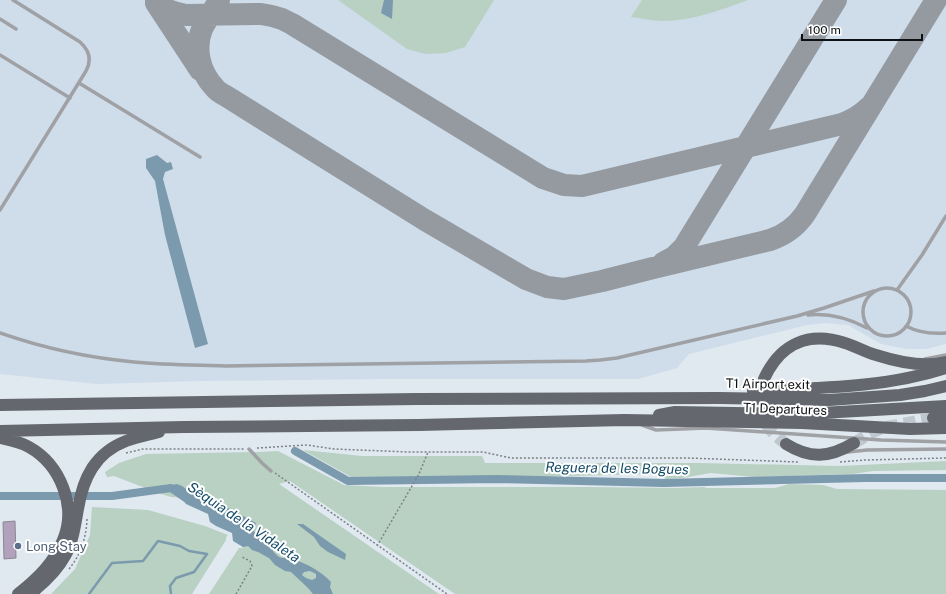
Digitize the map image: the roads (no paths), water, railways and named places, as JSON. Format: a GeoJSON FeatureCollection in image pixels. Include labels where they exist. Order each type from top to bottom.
{"type":"FeatureCollection","features":[{"type":"Feature","properties":{"kind":"main road"},"geometry":{"type":"LineString","coordinates":[[764,378],[775,360],[788,348],[799,342],[816,339],[834,340],[845,343],[875,355],[896,361],[925,364],[946,362]]}},
{"type":"Feature","properties":{"kind":"main road","name":"T1 Airport exit"},"geometry":{"type":"LineString","coordinates":[[719,398],[750,391],[828,387],[900,380],[946,368]]}},
{"type":"Feature","properties":{"kind":"main road","name":"T1 Airport exit"},"geometry":{"type":"LineString","coordinates":[[719,398],[829,400],[900,395],[946,386]]}},
{"type":"Feature","properties":{"kind":"main road"},"geometry":{"type":"LineString","coordinates":[[0,405],[425,399],[719,398]]}},
{"type":"Feature","properties":{"kind":"main road"},"geometry":{"type":"LineString","coordinates":[[0,431],[184,427],[419,425],[624,420],[675,412],[803,414],[946,406]]}},
{"type":"Feature","properties":{"kind":"main road"},"geometry":{"type":"LineString","coordinates":[[933,418],[946,417]]}},
{"type":"Feature","properties":{"kind":"main road","name":"T1 Departures"},"geometry":{"type":"LineString","coordinates":[[624,420],[794,423],[910,429],[946,428]]}},
{"type":"Feature","properties":{"kind":"main road"},"geometry":{"type":"LineString","coordinates":[[18,594],[30,585],[51,562],[58,551],[64,539],[73,510],[88,474],[96,462],[109,450],[127,440],[184,427]]}},
{"type":"Feature","properties":{"kind":"main road"},"geometry":{"type":"LineString","coordinates":[[0,438],[18,442],[30,448],[48,462],[61,482],[73,510],[74,531],[66,556],[48,578],[30,594]]}},
{"type":"Feature","properties":{"kind":"main road"},"geometry":{"type":"LineString","coordinates":[[786,444],[799,452],[806,454],[825,455],[844,449],[854,443]]}},
{"type":"Feature","properties":{"kind":"lane"},"geometry":{"type":"LineString","coordinates":[[0,210],[70,98],[90,63],[89,55],[83,44],[12,0]]}},
{"type":"Feature","properties":{"kind":"lane"},"geometry":{"type":"LineString","coordinates":[[0,19],[16,29]]}},
{"type":"Feature","properties":{"kind":"lane"},"geometry":{"type":"LineString","coordinates":[[0,55],[70,98]]}},
{"type":"Feature","properties":{"kind":"lane"},"geometry":{"type":"LineString","coordinates":[[79,83],[200,157]]}},
{"type":"Feature","properties":{"kind":"lane"},"geometry":{"type":"LineString","coordinates":[[897,290],[922,255],[946,216]]}},
{"type":"Feature","properties":{"kind":"lane"},"geometry":{"type":"LineString","coordinates":[[0,333],[84,355],[133,362],[225,366],[553,362],[617,358],[797,316],[887,287],[897,290],[906,297],[910,304],[911,310],[909,323],[905,329],[893,336],[881,336],[858,323],[833,316],[822,314],[797,316]]}},
{"type":"Feature","properties":{"kind":"lane"},"geometry":{"type":"LineString","coordinates":[[870,330],[863,319],[862,308],[866,299],[874,291]]}},
{"type":"Feature","properties":{"kind":"lane"},"geometry":{"type":"LineString","coordinates":[[906,326],[921,332],[937,334],[946,333]]}},
{"type":"Feature","properties":{"kind":"lane"},"geometry":{"type":"LineString","coordinates":[[909,363],[946,355]]}},
{"type":"Feature","properties":{"kind":"lane"},"geometry":{"type":"LineString","coordinates":[[624,420],[656,430],[706,428],[881,440],[946,442]]}},
{"type":"Feature","properties":{"kind":"lane"},"geometry":{"type":"LineString","coordinates":[[249,449],[271,471]]}},
{"type":"Feature","properties":{"kind":"lane"},"geometry":{"type":"LineString","coordinates":[[825,455],[867,450],[946,449]]}},
{"type":"Feature","properties":{"kind":"water"},"geometry":{"type":"Polygon","coordinates":[[[384,0],[393,0],[392,19],[381,13],[384,0]]]}},
{"type":"Feature","properties":{"kind":"water"},"geometry":{"type":"Polygon","coordinates":[[[157,155],[167,163],[171,162],[173,169],[165,172],[163,179],[208,344],[195,348],[165,235],[155,181],[146,168],[146,159],[157,155]]]}},
{"type":"Feature","properties":{"kind":"water"},"geometry":{"type":"Polygon","coordinates":[[[177,484],[189,491],[206,493],[224,506],[256,523],[253,531],[259,534],[263,539],[270,541],[274,547],[273,551],[276,554],[281,558],[290,558],[318,571],[331,582],[330,587],[333,594],[313,594],[291,572],[285,571],[275,565],[269,558],[252,550],[248,546],[243,547],[233,541],[232,533],[210,522],[208,514],[186,504],[179,497],[179,494],[172,485],[177,484]],[[310,571],[304,572],[302,575],[312,580],[316,578],[316,574],[310,571]]]}},
{"type":"Feature","properties":{"kind":"water"},"geometry":{"type":"Polygon","coordinates":[[[297,524],[303,524],[346,554],[345,560],[328,552],[320,546],[314,537],[297,524]]]}},
{"type":"Feature","properties":{"kind":"waterway","name":"Reguera de les Bogues"},"geometry":{"type":"LineString","coordinates":[[295,451],[348,481],[496,479],[664,483],[865,478],[946,478]]}},
{"type":"Feature","properties":{"kind":"waterway","name":"Sèquia de la Vidaleta"},"geometry":{"type":"LineString","coordinates":[[0,496],[112,496],[171,488],[187,499]]}},
{"type":"Feature","properties":{"kind":"waterway"},"geometry":{"type":"LineString","coordinates":[[89,594],[112,563],[143,561],[158,541],[180,546],[189,551],[207,554],[194,572],[176,578],[170,586],[171,594]]}},
{"type":"Feature","properties":{"kind":"tunnel"},"geometry":{"type":"LineString","coordinates":[[760,389],[759,398],[761,414],[768,426],[786,444]]}},
{"type":"Feature","properties":{"kind":"tunnel"},"geometry":{"type":"LineString","coordinates":[[854,443],[882,428],[933,418]]}},
{"type":"Feature","properties":{"kind":"place","name":"Long Stay"},"geometry":{"type":"Point","coordinates":[18,546]}}]}
